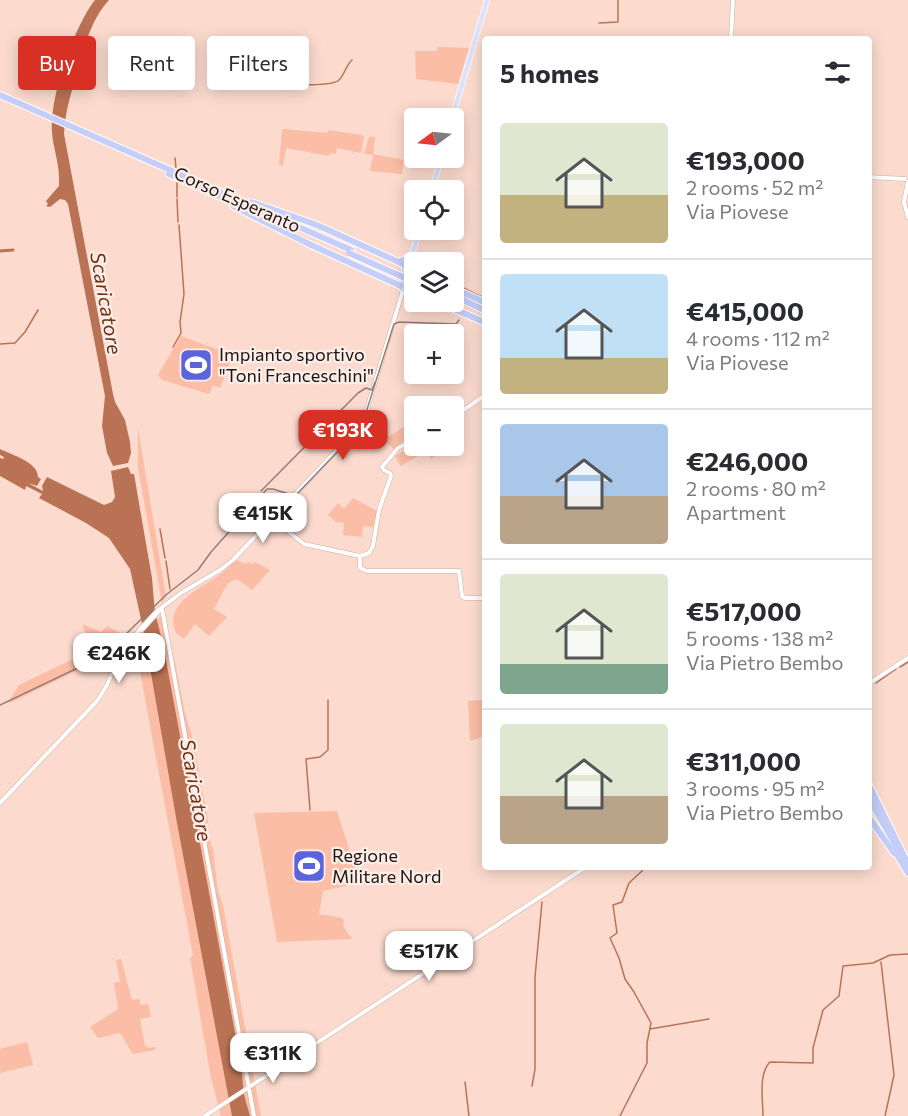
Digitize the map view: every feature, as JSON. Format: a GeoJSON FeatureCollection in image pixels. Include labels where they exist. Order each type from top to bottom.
{"type":"FeatureCollection","features":[{"type":"Feature","properties":{"kind":"highway","name":"Corso Esperanto"},"geometry":{"type":"LineString","coordinates":[[0,97],[404,275]]}},
{"type":"Feature","properties":{"kind":"highway"},"geometry":{"type":"LineString","coordinates":[[202,186],[316,225],[404,264]]}},
{"type":"Feature","properties":{"kind":"highway"},"geometry":{"type":"LineString","coordinates":[[202,186],[309,244],[404,288]]}},
{"type":"Feature","properties":{"kind":"highway"},"geometry":{"type":"LineString","coordinates":[[464,293],[482,301]]}},
{"type":"Feature","properties":{"kind":"highway"},"geometry":{"type":"LineString","coordinates":[[464,302],[482,311]]}},
{"type":"Feature","properties":{"kind":"highway"},"geometry":{"type":"LineString","coordinates":[[461,312],[482,321]]}},
{"type":"Feature","properties":{"kind":"highway"},"geometry":{"type":"LineString","coordinates":[[872,791],[908,866]]}},
{"type":"Feature","properties":{"kind":"highway"},"geometry":{"type":"LineString","coordinates":[[872,804],[908,866]]}},
{"type":"Feature","properties":{"kind":"highway"},"geometry":{"type":"LineString","coordinates":[[872,811],[908,874]]}},
{"type":"Feature","properties":{"kind":"highway"},"geometry":{"type":"LineString","coordinates":[[872,822],[908,874]]}},
{"type":"Feature","properties":{"kind":"main road"},"geometry":{"type":"LineString","coordinates":[[455,108],[487,0]]}},
{"type":"Feature","properties":{"kind":"main road"},"geometry":{"type":"LineString","coordinates":[[731,36],[733,0]]}},
{"type":"Feature","properties":{"kind":"main road"},"geometry":{"type":"LineString","coordinates":[[872,177],[907,180],[904,202],[908,217]]}},
{"type":"Feature","properties":{"kind":"main road"},"geometry":{"type":"LineString","coordinates":[[0,803],[98,701],[124,650],[158,612],[186,590],[227,564],[361,424],[404,295]]}},
{"type":"Feature","properties":{"kind":"main road"},"geometry":{"type":"LineString","coordinates":[[464,410],[482,397]]}},
{"type":"Feature","properties":{"kind":"main road"},"geometry":{"type":"LineString","coordinates":[[272,518],[301,543],[360,556],[369,553],[374,543],[378,510],[391,476],[390,472],[382,469],[398,448],[404,445]]}},
{"type":"Feature","properties":{"kind":"main road"},"geometry":{"type":"LineString","coordinates":[[360,556],[360,567],[364,571],[408,573],[457,571],[460,574],[463,597],[482,598]]}},
{"type":"Feature","properties":{"kind":"main road"},"geometry":{"type":"LineString","coordinates":[[158,612],[254,1116]]}},
{"type":"Feature","properties":{"kind":"main road"},"geometry":{"type":"LineString","coordinates":[[872,681],[908,658]]}},
{"type":"Feature","properties":{"kind":"main road"},"geometry":{"type":"LineString","coordinates":[[205,1116],[581,870]]}},
{"type":"Feature","properties":{"kind":"shaded area"},"geometry":{"type":"Polygon","coordinates":[[[95,0],[109,0],[97,16],[89,36],[75,36],[79,27],[95,0]]]}},
{"type":"Feature","properties":{"kind":"shaded area"},"geometry":{"type":"Polygon","coordinates":[[[437,47],[469,48],[458,84],[416,79],[415,51],[437,51],[437,47]]]}},
{"type":"Feature","properties":{"kind":"shaded area"},"geometry":{"type":"Polygon","coordinates":[[[57,90],[73,90],[64,134],[113,394],[125,420],[130,442],[131,453],[128,463],[113,466],[107,453],[102,426],[105,396],[68,204],[65,200],[60,199],[50,207],[46,206],[48,204],[46,201],[59,186],[52,132],[57,90]]]}},
{"type":"Feature","properties":{"kind":"shaded area"},"geometry":{"type":"Polygon","coordinates":[[[282,130],[327,133],[328,130],[362,135],[364,137],[361,153],[337,148],[336,154],[330,153],[329,156],[286,148],[283,166],[279,165],[282,130]]]}},
{"type":"Feature","properties":{"kind":"shaded area"},"geometry":{"type":"Polygon","coordinates":[[[369,137],[375,137],[373,154],[404,160],[402,174],[370,171],[373,155],[364,154],[369,137]]]}},
{"type":"Feature","properties":{"kind":"shaded area","name":"Impianto sportivo \"Toni Franceschini\""},"geometry":{"type":"Polygon","coordinates":[[[181,336],[233,355],[220,388],[213,385],[209,394],[162,380],[158,375],[181,336]]]}},
{"type":"Feature","properties":{"kind":"shaded area"},"geometry":{"type":"Polygon","coordinates":[[[404,427],[404,441],[394,449],[383,440],[383,435],[390,436],[404,427]]]}},
{"type":"Feature","properties":{"kind":"shaded area"},"geometry":{"type":"Polygon","coordinates":[[[138,428],[166,596],[162,603],[138,468],[138,428]]]}},
{"type":"Feature","properties":{"kind":"shaded area"},"geometry":{"type":"Polygon","coordinates":[[[0,449],[34,467],[41,479],[37,486],[28,483],[43,491],[42,486],[47,477],[104,505],[112,502],[115,497],[111,471],[128,467],[131,474],[134,474],[152,578],[155,613],[163,644],[241,1065],[244,1095],[250,1116],[232,1116],[144,633],[130,569],[109,538],[39,498],[42,494],[26,486],[25,490],[0,476],[0,458],[4,457],[0,455],[0,449]]]}},
{"type":"Feature","properties":{"kind":"shaded area"},"geometry":{"type":"Polygon","coordinates":[[[404,450],[404,456],[418,456],[401,466],[395,456],[404,450]]]}},
{"type":"Feature","properties":{"kind":"shaded area"},"geometry":{"type":"Polygon","coordinates":[[[353,498],[377,511],[373,527],[363,526],[362,537],[343,535],[344,523],[336,522],[328,515],[338,503],[344,509],[353,498]]]}},
{"type":"Feature","properties":{"kind":"shaded area"},"geometry":{"type":"Polygon","coordinates":[[[236,560],[246,564],[255,562],[270,570],[252,590],[237,579],[228,583],[214,609],[227,617],[209,636],[195,624],[184,639],[176,633],[173,623],[174,614],[179,606],[185,598],[236,560]]]}},
{"type":"Feature","properties":{"kind":"shaded area"},"geometry":{"type":"Polygon","coordinates":[[[161,616],[165,636],[169,641],[175,662],[193,740],[208,821],[206,828],[213,850],[218,891],[223,905],[261,1116],[221,1116],[211,1078],[190,958],[193,955],[134,640],[161,616]]]}},
{"type":"Feature","properties":{"kind":"shaded area"},"geometry":{"type":"Polygon","coordinates":[[[82,624],[101,632],[107,626],[127,637],[127,642],[120,650],[10,703],[19,685],[92,650],[82,624]]]}},
{"type":"Feature","properties":{"kind":"shaded area"},"geometry":{"type":"Polygon","coordinates":[[[482,700],[482,737],[470,741],[468,701],[482,700]]]}},
{"type":"Feature","properties":{"kind":"shaded area","name":"Regione Militare Nord"},"geometry":{"type":"Polygon","coordinates":[[[337,811],[360,883],[323,891],[319,914],[342,918],[343,926],[352,939],[277,942],[254,813],[337,811]]]}},
{"type":"Feature","properties":{"kind":"shaded area"},"geometry":{"type":"Polygon","coordinates":[[[121,959],[132,1000],[139,999],[141,1005],[148,1004],[151,1017],[140,1019],[145,1046],[155,1047],[155,1050],[133,1054],[120,1033],[98,1038],[90,1027],[118,1009],[114,983],[120,982],[116,960],[121,959]]]}},
{"type":"Feature","properties":{"kind":"shaded area"},"geometry":{"type":"Polygon","coordinates":[[[27,1042],[33,1065],[0,1073],[0,1049],[27,1042]]]}},
{"type":"Feature","properties":{"kind":"waterway"},"geometry":{"type":"LineString","coordinates":[[599,23],[618,22],[618,0]]}},
{"type":"Feature","properties":{"kind":"waterway"},"geometry":{"type":"LineString","coordinates":[[309,85],[336,82],[352,60]]}},
{"type":"Feature","properties":{"kind":"waterway"},"geometry":{"type":"LineString","coordinates":[[175,158],[176,168]]}},
{"type":"Feature","properties":{"kind":"waterway"},"geometry":{"type":"LineString","coordinates":[[177,180],[177,197]]}},
{"type":"Feature","properties":{"kind":"waterway"},"geometry":{"type":"LineString","coordinates":[[177,199],[178,222]]}},
{"type":"Feature","properties":{"kind":"waterway"},"geometry":{"type":"LineString","coordinates":[[173,347],[181,333],[180,322],[184,294],[179,225]]}},
{"type":"Feature","properties":{"kind":"waterway"},"geometry":{"type":"LineString","coordinates":[[0,251],[13,250]]}},
{"type":"Feature","properties":{"kind":"waterway"},"geometry":{"type":"LineString","coordinates":[[464,288],[482,297]]}},
{"type":"Feature","properties":{"kind":"waterway"},"geometry":{"type":"LineString","coordinates":[[0,344],[15,343],[25,332],[38,310]]}},
{"type":"Feature","properties":{"kind":"waterway"},"geometry":{"type":"LineString","coordinates":[[160,529],[165,558]]}},
{"type":"Feature","properties":{"kind":"waterway"},"geometry":{"type":"LineString","coordinates":[[166,561],[170,589]]}},
{"type":"Feature","properties":{"kind":"waterway"},"geometry":{"type":"LineString","coordinates":[[900,667],[908,662]]}},
{"type":"Feature","properties":{"kind":"waterway"},"geometry":{"type":"LineString","coordinates":[[876,683],[896,669]]}},
{"type":"Feature","properties":{"kind":"waterway"},"geometry":{"type":"LineString","coordinates":[[310,810],[306,759],[320,757],[328,750],[328,700]]}},
{"type":"Feature","properties":{"kind":"waterway"},"geometry":{"type":"LineString","coordinates":[[620,1116],[647,1063],[647,1043],[651,1023],[625,979],[610,938],[617,933],[613,905],[622,902],[629,883],[642,870]]}},
{"type":"Feature","properties":{"kind":"waterway"},"geometry":{"type":"LineString","coordinates":[[532,1086],[535,1069],[535,977],[542,902]]}},
{"type":"Feature","properties":{"kind":"waterway"},"geometry":{"type":"LineString","coordinates":[[763,1116],[762,1088],[766,1067],[770,1062],[813,1063],[813,1048],[823,1010],[839,996],[843,966],[873,963],[890,955],[908,954]]}},
{"type":"Feature","properties":{"kind":"waterway"},"geometry":{"type":"LineString","coordinates":[[881,962],[894,1075],[885,1116]]}},
{"type":"Feature","properties":{"kind":"waterway"},"geometry":{"type":"LineString","coordinates":[[650,1029],[709,1019]]}},
{"type":"Feature","properties":{"kind":"waterway"},"geometry":{"type":"LineString","coordinates":[[465,1082],[469,1116]]}},
{"type":"Feature","properties":{"kind":"tram line"},"geometry":{"type":"LineString","coordinates":[[0,705],[86,664],[125,635],[167,594],[198,570],[267,489],[295,496],[363,422],[394,324],[399,322],[456,324],[459,320]]}},
{"type":"Feature","properties":{"kind":"tram line"},"geometry":{"type":"LineString","coordinates":[[261,491],[358,393],[366,388],[372,390],[375,382]]}},
{"type":"Feature","properties":{"kind":"place","name":"Impianto sportivo \"Toni Franceschini\""},"geometry":{"type":"Point","coordinates":[196,365]}},
{"type":"Feature","properties":{"kind":"place","name":"Regione Militare Nord"},"geometry":{"type":"Point","coordinates":[309,866]}},
{"type":"Feature","properties":{"kind":"water label","name":"Scaricatore"},"geometry":{"type":"Point","coordinates":[106,303]}},
{"type":"Feature","properties":{"kind":"water label","name":"Scaricatore"},"geometry":{"type":"Point","coordinates":[196,790]}}]}
